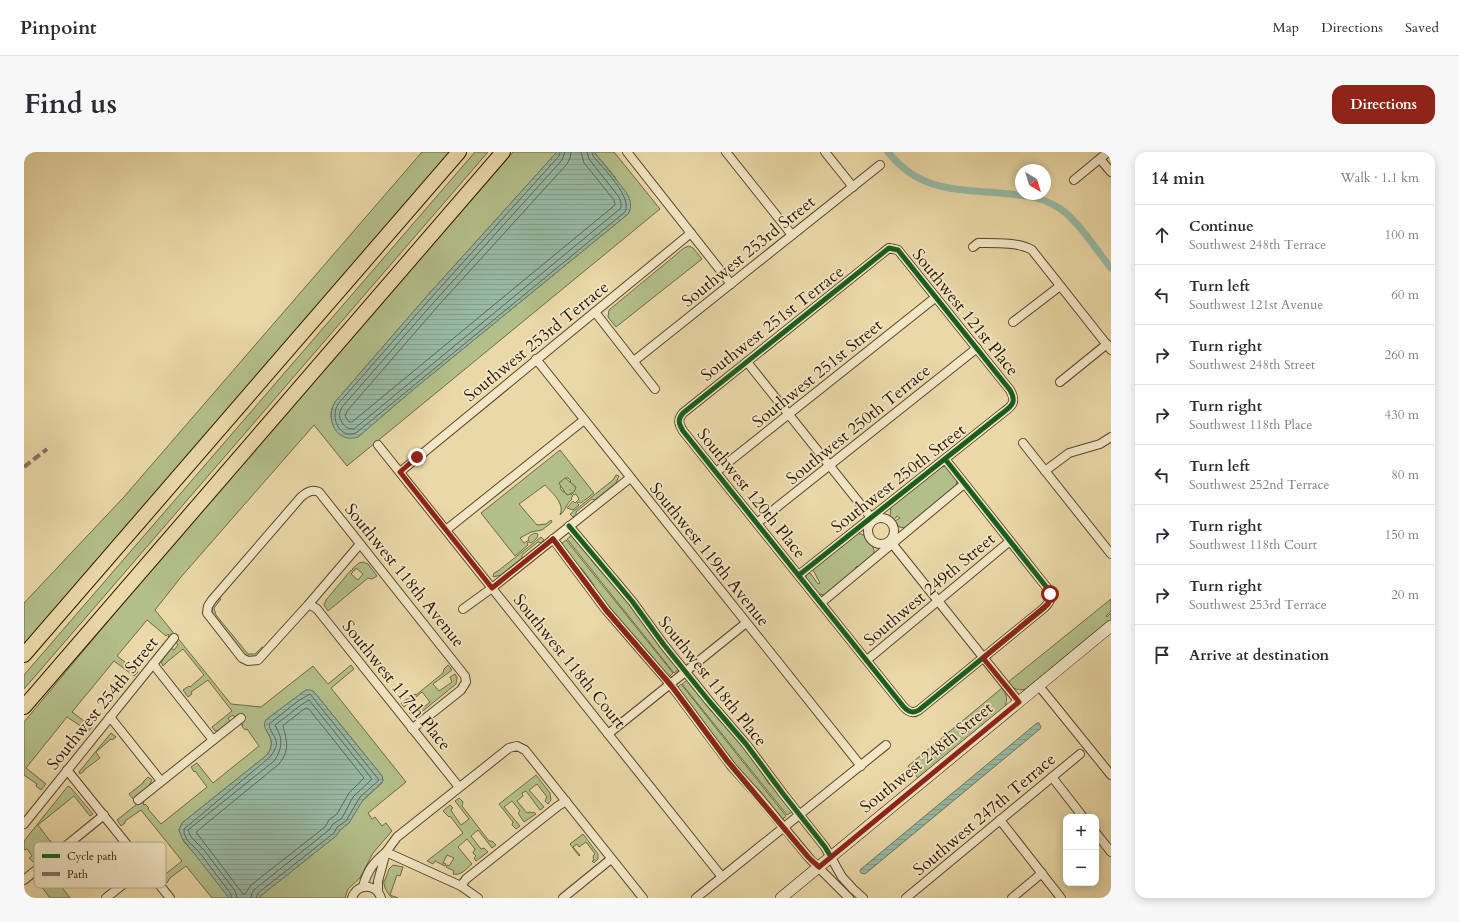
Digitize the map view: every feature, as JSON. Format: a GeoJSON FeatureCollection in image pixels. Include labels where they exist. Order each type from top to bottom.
{"type":"FeatureCollection","features":[{"type":"Feature","properties":{"kind":"highway"},"geometry":{"type":"LineString","coordinates":[[24,656],[459,152]]}},
{"type":"Feature","properties":{"kind":"highway"},"geometry":{"type":"LineString","coordinates":[[24,707],[503,152]]}},
{"type":"Feature","properties":{"kind":"highway"},"geometry":{"type":"LineString","coordinates":[[24,715],[92,628]]}},
{"type":"Feature","properties":{"kind":"street"},"geometry":{"type":"LineString","coordinates":[[627,152],[731,284]]}},
{"type":"Feature","properties":{"kind":"street"},"geometry":{"type":"LineString","coordinates":[[726,152],[792,235]]}},
{"type":"Feature","properties":{"kind":"street"},"geometry":{"type":"LineString","coordinates":[[825,152],[853,187]]}},
{"type":"Feature","properties":{"kind":"street"},"geometry":{"type":"LineString","coordinates":[[1074,180],[1108,152]]}},
{"type":"Feature","properties":{"kind":"street"},"geometry":{"type":"LineString","coordinates":[[1100,159],[1111,172]]}},
{"type":"Feature","properties":{"kind":"street","name":"Southwest 253rd Street"},"geometry":{"type":"LineString","coordinates":[[634,361],[880,165]]}},
{"type":"Feature","properties":{"kind":"street","name":"Southwest 253rd Terrace"},"geometry":{"type":"LineString","coordinates":[[400,472],[691,233]]}},
{"type":"Feature","properties":{"kind":"street"},"geometry":{"type":"LineString","coordinates":[[973,248],[978,243],[1026,247],[1036,254],[1109,347],[1060,382]]}},
{"type":"Feature","properties":{"kind":"street","name":"Southwest 121st Place"},"geometry":{"type":"LineString","coordinates":[[888,249],[892,248],[898,250],[1010,390],[1014,397],[1014,402]]}},
{"type":"Feature","properties":{"kind":"street","name":"Southwest 251st Terrace"},"geometry":{"type":"LineString","coordinates":[[679,423],[679,419],[682,414],[888,249]]}},
{"type":"Feature","properties":{"kind":"street"},"geometry":{"type":"LineString","coordinates":[[1013,322],[1060,286]]}},
{"type":"Feature","properties":{"kind":"street","name":"Southwest 251st Street"},"geometry":{"type":"LineString","coordinates":[[716,472],[936,297]]}},
{"type":"Feature","properties":{"kind":"street"},"geometry":{"type":"LineString","coordinates":[[594,312],[655,389]]}},
{"type":"Feature","properties":{"kind":"street","name":"Southwest 250th Terrace"},"geometry":{"type":"LineString","coordinates":[[757,523],[977,348]]}},
{"type":"Feature","properties":{"kind":"street","name":"Southwest 119th Avenue"},"geometry":{"type":"LineString","coordinates":[[536,360],[861,766]]}},
{"type":"Feature","properties":{"kind":"street"},"geometry":{"type":"LineString","coordinates":[[747,362],[872,519]]}},
{"type":"Feature","properties":{"kind":"street","name":"Southwest 250th Street"},"geometry":{"type":"LineString","coordinates":[[799,575],[872,519],[1011,407],[1014,402]]}},
{"type":"Feature","properties":{"kind":"street"},"geometry":{"type":"LineString","coordinates":[[446,530],[584,420]]}},
{"type":"Feature","properties":{"kind":"street","name":"Southwest 120th Place"},"geometry":{"type":"LineString","coordinates":[[679,423],[716,472],[903,706],[909,711],[915,712],[919,710],[983,658]]}},
{"type":"Feature","properties":{"kind":"street"},"geometry":{"type":"LineString","coordinates":[[1045,471],[1067,454],[1100,444],[1111,437]]}},
{"type":"Feature","properties":{"kind":"street"},"geometry":{"type":"LineString","coordinates":[[1023,443],[1110,551]]}},
{"type":"Feature","properties":{"kind":"street","name":"Southwest 118th Court"},"geometry":{"type":"LineString","coordinates":[[378,444],[722,877]]}},
{"type":"Feature","properties":{"kind":"street"},"geometry":{"type":"LineString","coordinates":[[945,459],[1048,589],[1051,596],[1049,603],[983,658]]}},
{"type":"Feature","properties":{"kind":"street"},"geometry":{"type":"LineString","coordinates":[[463,609],[492,588],[630,478]]}},
{"type":"Feature","properties":{"kind":"street"},"geometry":{"type":"LineString","coordinates":[[821,603],[891,542],[964,484]]}},
{"type":"Feature","properties":{"kind":"street","name":"Southwest 118th Avenue"},"geometry":{"type":"LineString","coordinates":[[309,604],[261,658],[251,662],[245,660],[241,656],[209,616],[207,611],[209,604],[214,597],[301,497],[306,492],[314,490],[322,495],[466,677],[466,682],[461,690],[412,729]]}},
{"type":"Feature","properties":{"kind":"street"},"geometry":{"type":"LineString","coordinates":[[881,518],[892,522],[895,532],[891,542],[880,544],[874,542],[870,538],[868,530],[872,519],[881,518]]}},
{"type":"Feature","properties":{"kind":"street","name":"Southwest 118th Place"},"geometry":{"type":"LineString","coordinates":[[569,526],[632,601],[685,672],[743,740],[825,847],[842,877],[863,898]]}},
{"type":"Feature","properties":{"kind":"street"},"geometry":{"type":"LineString","coordinates":[[553,539],[606,610],[670,684],[720,753],[810,859],[849,898]]}},
{"type":"Feature","properties":{"kind":"street","name":"Southwest 249th Street"},"geometry":{"type":"LineString","coordinates":[[867,660],[1010,541]]}},
{"type":"Feature","properties":{"kind":"street"},"geometry":{"type":"LineString","coordinates":[[891,542],[1019,702]]}},
{"type":"Feature","properties":{"kind":"street"},"geometry":{"type":"LineString","coordinates":[[309,604],[360,544]]}},
{"type":"Feature","properties":{"kind":"street","name":"Southwest 117th Place"},"geometry":{"type":"LineString","coordinates":[[309,604],[317,609],[459,787]]}},
{"type":"Feature","properties":{"kind":"street"},"geometry":{"type":"LineString","coordinates":[[608,734],[746,623]]}},
{"type":"Feature","properties":{"kind":"street","name":"Southwest 248th Street"},"geometry":{"type":"LineString","coordinates":[[781,898],[1111,626]]}},
{"type":"Feature","properties":{"kind":"street","name":"Southwest 254th Street"},"geometry":{"type":"LineString","coordinates":[[24,824],[174,638]]}},
{"type":"Feature","properties":{"kind":"street"},"geometry":{"type":"LineString","coordinates":[[153,664],[213,740]]}},
{"type":"Feature","properties":{"kind":"street"},"geometry":{"type":"LineString","coordinates":[[1039,686],[1111,774]]}},
{"type":"Feature","properties":{"kind":"street"},"geometry":{"type":"LineString","coordinates":[[110,717],[161,781]]}},
{"type":"Feature","properties":{"kind":"street"},"geometry":{"type":"LineString","coordinates":[[138,800],[241,718]]}},
{"type":"Feature","properties":{"kind":"street"},"geometry":{"type":"LineString","coordinates":[[696,898],[886,745]]}},
{"type":"Feature","properties":{"kind":"street"},"geometry":{"type":"LineString","coordinates":[[363,886],[367,874],[374,862],[386,852],[397,837],[509,748],[515,746],[522,747],[525,750],[643,898]]}},
{"type":"Feature","properties":{"kind":"street","name":"Southwest 247th Terrace"},"geometry":{"type":"LineString","coordinates":[[906,898],[1080,754]]}},
{"type":"Feature","properties":{"kind":"street"},"geometry":{"type":"LineString","coordinates":[[67,770],[125,842]]}},
{"type":"Feature","properties":{"kind":"street"},"geometry":{"type":"LineString","coordinates":[[1052,777],[1081,814]]}},
{"type":"Feature","properties":{"kind":"street"},"geometry":{"type":"LineString","coordinates":[[461,886],[466,878],[566,801]]}},
{"type":"Feature","properties":{"kind":"street"},"geometry":{"type":"LineString","coordinates":[[71,842],[104,815]]}},
{"type":"Feature","properties":{"kind":"street"},"geometry":{"type":"LineString","coordinates":[[1000,820],[1061,898]]}},
{"type":"Feature","properties":{"kind":"street"},"geometry":{"type":"LineString","coordinates":[[1099,837],[1111,852]]}},
{"type":"Feature","properties":{"kind":"street"},"geometry":{"type":"LineString","coordinates":[[386,852],[461,886],[478,898]]}},
{"type":"Feature","properties":{"kind":"street"},"geometry":{"type":"LineString","coordinates":[[381,895],[378,881],[386,852]]}},
{"type":"Feature","properties":{"kind":"street"},"geometry":{"type":"LineString","coordinates":[[563,898],[611,859]]}},
{"type":"Feature","properties":{"kind":"street"},"geometry":{"type":"LineString","coordinates":[[24,880],[34,872]]}},
{"type":"Feature","properties":{"kind":"street"},"geometry":{"type":"LineString","coordinates":[[1012,898],[1042,873]]}},
{"type":"Feature","properties":{"kind":"street"},"geometry":{"type":"LineString","coordinates":[[352,898],[355,891],[363,886],[370,886],[381,895]]}},
{"type":"Feature","properties":{"kind":"street"},"geometry":{"type":"LineString","coordinates":[[106,898],[119,888]]}},
{"type":"Feature","properties":{"kind":"street"},"geometry":{"type":"LineString","coordinates":[[162,888],[170,898]]}},
{"type":"Feature","properties":{"kind":"green space"},"geometry":{"type":"Polygon","coordinates":[[[422,152],[450,152],[24,644],[24,603],[123,498],[422,152]]]}},
{"type":"Feature","properties":{"kind":"green space"},"geometry":{"type":"Polygon","coordinates":[[[475,152],[488,152],[24,689],[24,675],[475,152]]]}},
{"type":"Feature","properties":{"kind":"green space"},"geometry":{"type":"Polygon","coordinates":[[[513,152],[557,152],[427,296],[335,402],[331,418],[338,433],[358,437],[409,393],[628,214],[630,210],[615,177],[594,152],[614,152],[660,209],[347,466],[314,425],[181,577],[155,610],[231,704],[261,707],[313,666],[328,684],[351,665],[354,669],[331,688],[406,782],[368,813],[372,819],[375,817],[382,826],[386,823],[392,831],[373,853],[360,878],[348,889],[345,898],[258,898],[336,836],[340,830],[349,823],[360,803],[382,783],[383,780],[382,776],[313,691],[306,690],[267,719],[265,727],[271,743],[267,755],[182,823],[179,830],[184,842],[197,856],[229,898],[212,898],[186,866],[170,878],[167,883],[166,874],[182,861],[141,810],[125,821],[125,823],[121,826],[117,820],[137,804],[129,794],[148,777],[152,780],[142,801],[161,824],[207,787],[191,767],[197,763],[213,783],[259,746],[247,729],[245,730],[242,726],[243,724],[241,725],[233,715],[228,718],[230,722],[220,730],[215,731],[212,727],[232,711],[208,680],[191,692],[192,694],[188,697],[183,690],[189,686],[190,687],[204,675],[183,649],[163,666],[161,662],[171,648],[174,650],[178,645],[176,642],[178,640],[172,636],[170,638],[168,637],[168,634],[166,636],[147,620],[117,656],[138,672],[134,676],[114,661],[72,712],[92,727],[87,733],[82,727],[67,717],[26,768],[46,784],[41,790],[36,786],[37,784],[24,775],[24,722],[144,578],[513,152]]]}},
{"type":"Feature","properties":{"kind":"green space"},"geometry":{"type":"Polygon","coordinates":[[[689,246],[693,248],[702,259],[616,327],[608,317],[609,310],[684,248],[689,246]]]}},
{"type":"Feature","properties":{"kind":"green space"},"geometry":{"type":"Polygon","coordinates":[[[560,450],[594,493],[581,503],[577,503],[579,505],[573,510],[567,508],[573,501],[575,503],[579,499],[576,494],[574,495],[572,493],[575,490],[570,482],[571,481],[568,478],[565,478],[560,488],[563,492],[565,491],[567,494],[571,494],[573,496],[560,515],[561,506],[559,502],[545,485],[519,504],[537,525],[546,524],[551,520],[552,522],[542,530],[531,532],[520,538],[524,543],[529,540],[528,538],[531,535],[535,533],[538,534],[537,538],[531,543],[527,543],[528,545],[515,556],[481,513],[560,450]]]}},
{"type":"Feature","properties":{"kind":"green space"},"geometry":{"type":"Polygon","coordinates":[[[945,466],[957,481],[956,486],[906,528],[899,527],[895,521],[900,518],[897,516],[894,520],[890,516],[891,506],[940,467],[945,466]]]}},
{"type":"Feature","properties":{"kind":"green space"},"geometry":{"type":"Polygon","coordinates":[[[616,475],[619,476],[616,483],[595,500],[592,499],[576,512],[576,515],[573,517],[570,514],[613,480],[616,475]]]}},
{"type":"Feature","properties":{"kind":"green space"},"geometry":{"type":"Polygon","coordinates":[[[565,478],[576,487],[574,492],[568,495],[559,483],[565,478]]]}},
{"type":"Feature","properties":{"kind":"green space"},"geometry":{"type":"Polygon","coordinates":[[[857,533],[864,535],[872,546],[874,553],[859,568],[857,566],[855,568],[856,570],[825,595],[818,594],[807,581],[806,575],[808,573],[811,574],[818,584],[820,583],[813,570],[814,567],[840,546],[841,548],[843,546],[842,545],[857,533]]]}},
{"type":"Feature","properties":{"kind":"green space"},"geometry":{"type":"Polygon","coordinates":[[[572,535],[592,559],[592,561],[605,576],[608,576],[644,621],[643,623],[676,665],[678,670],[674,673],[567,539],[572,535]]]}},
{"type":"Feature","properties":{"kind":"green space"},"geometry":{"type":"Polygon","coordinates":[[[541,537],[544,540],[541,543],[538,542],[522,555],[522,558],[501,575],[493,577],[494,573],[541,537]]]}},
{"type":"Feature","properties":{"kind":"green space"},"geometry":{"type":"Polygon","coordinates":[[[566,540],[673,673],[669,677],[631,632],[628,632],[594,588],[594,585],[562,545],[562,543],[566,540]]]}},
{"type":"Feature","properties":{"kind":"green space"},"geometry":{"type":"Polygon","coordinates":[[[363,562],[368,564],[377,576],[372,579],[368,578],[328,611],[324,605],[326,600],[351,570],[353,572],[351,574],[358,580],[363,574],[356,568],[354,571],[352,569],[359,563],[363,562]]]}},
{"type":"Feature","properties":{"kind":"green space"},"geometry":{"type":"Polygon","coordinates":[[[218,598],[221,599],[214,608],[216,615],[248,654],[255,654],[262,647],[265,648],[258,655],[250,657],[244,654],[212,613],[213,605],[218,598]]]}},
{"type":"Feature","properties":{"kind":"green space"},"geometry":{"type":"Polygon","coordinates":[[[1111,599],[1111,611],[1106,616],[1107,617],[1111,613],[1111,621],[1028,688],[1022,690],[1017,689],[1007,683],[1111,599]]]}},
{"type":"Feature","properties":{"kind":"green space"},"geometry":{"type":"Polygon","coordinates":[[[448,665],[452,670],[433,684],[439,691],[452,682],[450,677],[455,674],[457,678],[456,684],[418,715],[409,713],[416,708],[420,710],[430,702],[422,692],[404,707],[401,703],[415,694],[416,695],[443,673],[444,669],[448,665]]]}},
{"type":"Feature","properties":{"kind":"green space"},"geometry":{"type":"Polygon","coordinates":[[[687,680],[707,703],[706,705],[720,721],[723,721],[758,765],[769,784],[772,785],[792,812],[787,815],[682,684],[687,680]]]}},
{"type":"Feature","properties":{"kind":"green space"},"geometry":{"type":"Polygon","coordinates":[[[681,684],[786,816],[782,820],[760,794],[761,792],[746,777],[744,777],[677,688],[681,684]]]}},
{"type":"Feature","properties":{"kind":"green space"},"geometry":{"type":"Polygon","coordinates":[[[1002,688],[1007,699],[1003,710],[918,778],[908,766],[1002,688]]]}},
{"type":"Feature","properties":{"kind":"green space"},"geometry":{"type":"Polygon","coordinates":[[[111,733],[116,737],[112,740],[111,739],[96,752],[100,758],[80,774],[79,772],[111,733]]]}},
{"type":"Feature","properties":{"kind":"green space"},"geometry":{"type":"Polygon","coordinates":[[[536,775],[550,793],[551,800],[548,804],[545,801],[547,797],[537,784],[529,790],[544,807],[540,810],[526,791],[522,793],[523,796],[517,801],[527,813],[534,812],[536,814],[524,822],[518,813],[520,811],[512,801],[504,807],[520,826],[516,829],[512,825],[513,822],[499,804],[536,775]]]}},
{"type":"Feature","properties":{"kind":"green space"},"geometry":{"type":"Polygon","coordinates":[[[68,786],[93,814],[90,816],[74,796],[38,825],[52,842],[34,842],[33,862],[29,858],[32,856],[27,849],[24,850],[24,841],[68,786]]]}},
{"type":"Feature","properties":{"kind":"green space"},"geometry":{"type":"Polygon","coordinates":[[[459,798],[463,802],[462,806],[489,841],[492,841],[496,845],[492,848],[478,830],[471,836],[481,849],[484,848],[488,852],[476,861],[474,858],[476,856],[473,853],[475,849],[467,839],[458,847],[472,864],[463,872],[453,874],[454,871],[446,867],[447,865],[449,866],[454,858],[447,855],[443,863],[446,864],[445,866],[435,861],[433,864],[427,861],[463,833],[450,816],[449,817],[443,811],[450,805],[453,808],[451,809],[452,812],[461,825],[469,819],[455,801],[459,798]]]}},
{"type":"Feature","properties":{"kind":"green space"},"geometry":{"type":"Polygon","coordinates":[[[583,834],[598,854],[598,859],[594,863],[592,861],[594,860],[593,856],[595,854],[586,842],[579,847],[577,844],[573,847],[580,855],[579,856],[570,844],[583,834]]]}},
{"type":"Feature","properties":{"kind":"green space"},"geometry":{"type":"Polygon","coordinates":[[[393,865],[403,867],[400,876],[397,875],[390,895],[398,898],[392,898],[387,892],[384,885],[384,880],[389,869],[393,865]]]}},
{"type":"Feature","properties":{"kind":"green space"},"geometry":{"type":"Polygon","coordinates":[[[42,888],[62,888],[70,898],[50,898],[42,888]]]}},
{"type":"Feature","properties":{"kind":"water"},"geometry":{"type":"Polygon","coordinates":[[[557,152],[594,152],[629,197],[630,208],[628,214],[409,393],[358,437],[344,437],[338,433],[334,428],[331,416],[335,402],[427,296],[557,152]]]}},
{"type":"Feature","properties":{"kind":"water"},"geometry":{"type":"Polygon","coordinates":[[[306,690],[311,690],[315,693],[382,776],[383,781],[363,800],[349,823],[340,830],[336,836],[258,898],[229,898],[182,838],[179,830],[182,823],[267,755],[272,743],[265,727],[267,719],[306,690]]]}},
{"type":"Feature","properties":{"kind":"water"},"geometry":{"type":"Polygon","coordinates":[[[1037,723],[1039,723],[1041,727],[1040,729],[865,874],[861,873],[861,869],[1037,723]]]}},
{"type":"Feature","properties":{"kind":"waterway"},"geometry":{"type":"LineString","coordinates":[[888,152],[901,166],[914,176],[943,187],[959,190],[1027,196],[1043,200],[1054,205],[1070,217],[1111,268]]}},
{"type":"Feature","properties":{"kind":"marked path"},"geometry":{"type":"LineString","coordinates":[[24,467],[47,449]]}},
{"type":"Feature","properties":{"kind":"cycle path"},"geometry":{"type":"LineString","coordinates":[[799,575],[1007,410],[1013,402],[1010,390],[898,250],[889,248],[683,413],[679,422],[683,431],[903,706],[907,710],[913,712],[919,710],[1044,608],[1051,597],[1048,589],[945,459]]}},
{"type":"Feature","properties":{"kind":"cycle path"},"geometry":{"type":"LineString","coordinates":[[569,526],[632,601],[664,645],[746,744],[825,847],[831,857]]}},
{"type":"Feature","properties":{"kind":"cycle path"},"geometry":{"type":"LineString","coordinates":[[553,539],[606,610],[670,684],[727,761],[808,857],[819,867]]}},
{"type":"Feature","properties":{"kind":"route"},"geometry":{"type":"LineString","coordinates":[[417,457],[400,472],[492,588],[553,539],[606,610],[674,689],[720,753],[810,859],[819,867],[1019,702],[983,658],[1048,604],[1051,598],[1050,594]]}}]}
